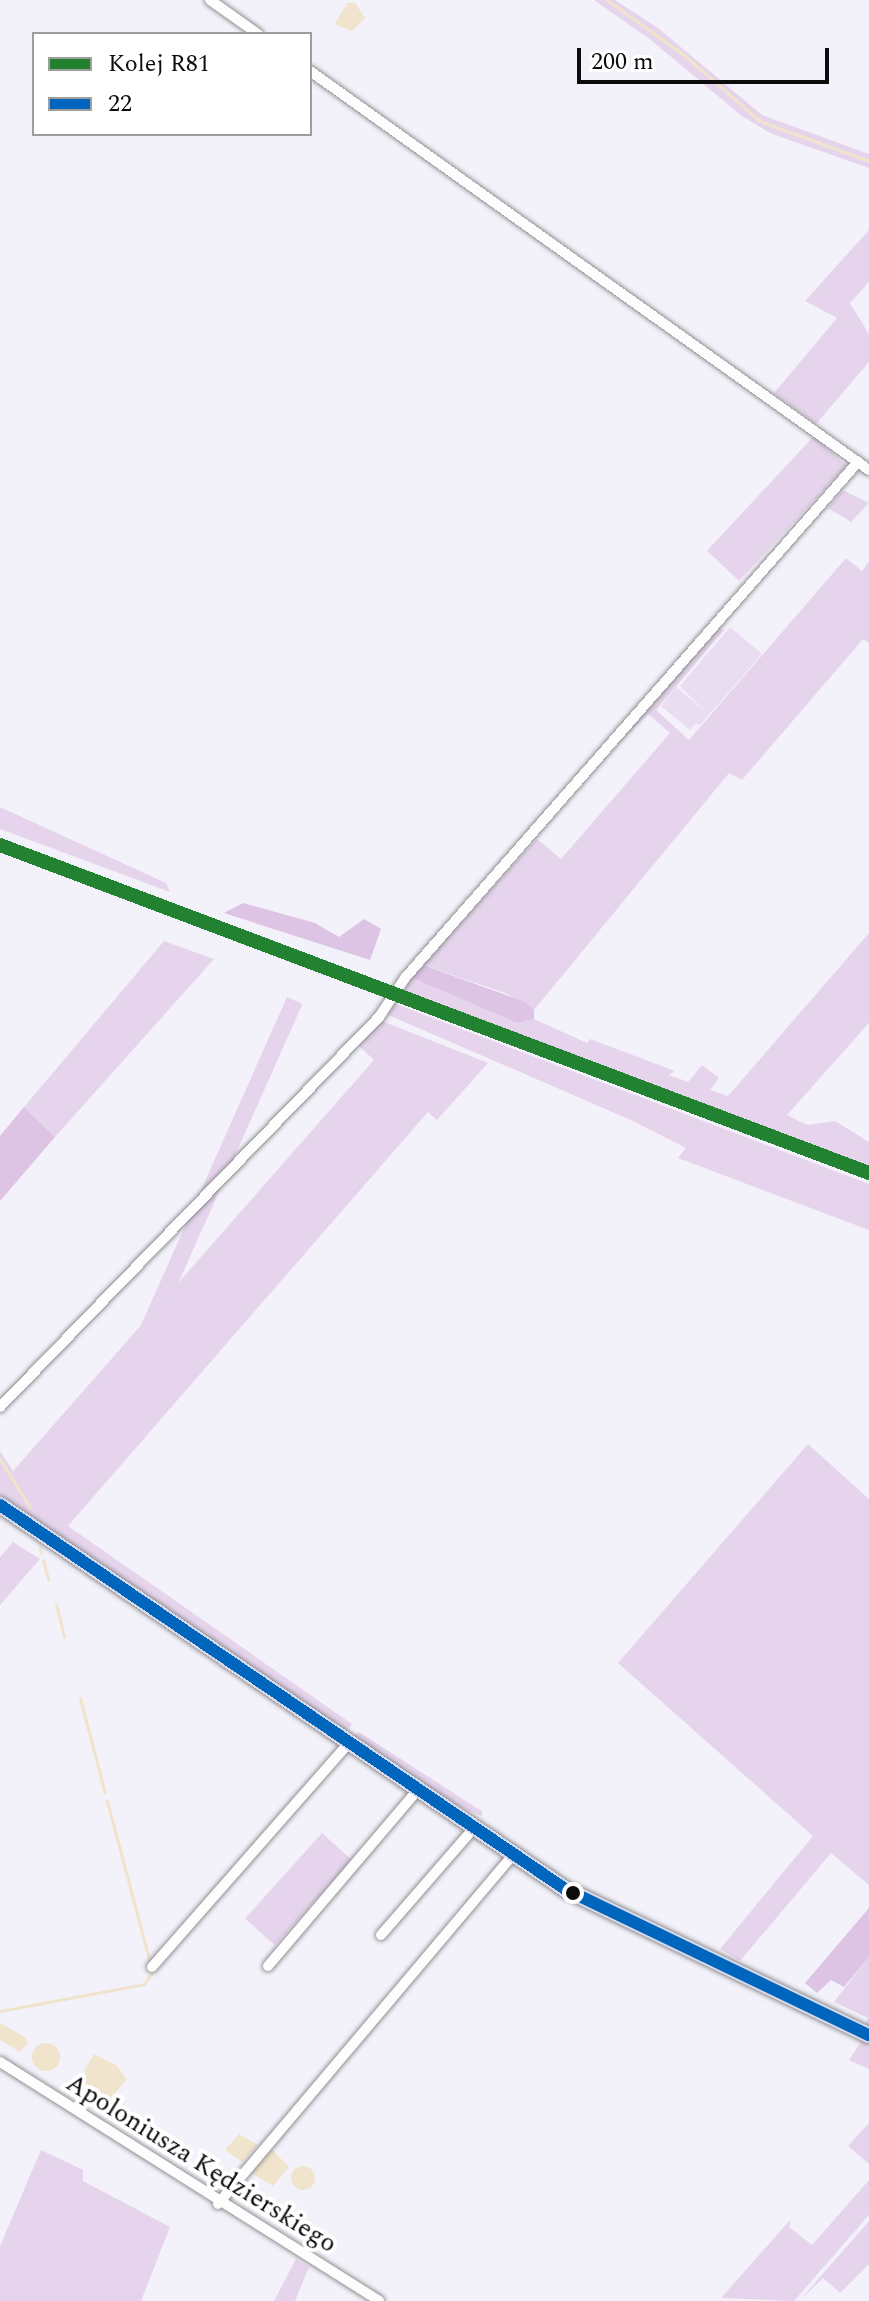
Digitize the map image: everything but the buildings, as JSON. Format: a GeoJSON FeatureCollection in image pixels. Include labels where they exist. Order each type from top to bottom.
{"type":"FeatureCollection","features":[{"type":"Feature","properties":{"kind":"main road"},"geometry":{"type":"LineString","coordinates":[[0,1505],[512,1856],[608,1913],[869,2035]]}},
{"type":"Feature","properties":{"kind":"street"},"geometry":{"type":"LineString","coordinates":[[210,0],[255,32]]}},
{"type":"Feature","properties":{"kind":"street"},"geometry":{"type":"LineString","coordinates":[[312,72],[869,470]]}},
{"type":"Feature","properties":{"kind":"street"},"geometry":{"type":"LineString","coordinates":[[0,1407],[379,1017],[405,978],[858,462]]}},
{"type":"Feature","properties":{"kind":"street"},"geometry":{"type":"LineString","coordinates":[[152,1967],[348,1744]]}},
{"type":"Feature","properties":{"kind":"street"},"geometry":{"type":"LineString","coordinates":[[268,1966],[417,1791]]}},
{"type":"Feature","properties":{"kind":"street"},"geometry":{"type":"LineString","coordinates":[[381,1935],[473,1829]]}},
{"type":"Feature","properties":{"kind":"street"},"geometry":{"type":"LineString","coordinates":[[218,2204],[512,1856]]}},
{"type":"Feature","properties":{"kind":"street","name":"Apoloniusza Kędzierskiego"},"geometry":{"type":"LineString","coordinates":[[0,2062],[218,2204],[379,2301]]}},
{"type":"Feature","properties":{"kind":"shaded area"},"geometry":{"type":"Polygon","coordinates":[[[594,0],[615,0],[658,28],[762,115],[869,154],[869,168],[772,134],[743,117],[651,40],[594,0]]]}},
{"type":"Feature","properties":{"kind":"shaded area"},"geometry":{"type":"Polygon","coordinates":[[[347,3],[355,3],[365,18],[352,31],[335,24],[347,3]]]}},
{"type":"Feature","properties":{"kind":"shaded area"},"geometry":{"type":"Polygon","coordinates":[[[869,230],[869,282],[850,303],[869,334],[869,362],[816,424],[774,393],[837,318],[805,301],[869,230]]]}},
{"type":"Feature","properties":{"kind":"shaded area"},"geometry":{"type":"Polygon","coordinates":[[[814,436],[846,466],[739,581],[707,551],[814,436]]]}},
{"type":"Feature","properties":{"kind":"shaded area"},"geometry":{"type":"Polygon","coordinates":[[[843,490],[869,503],[851,522],[828,508],[843,490]]]}},
{"type":"Feature","properties":{"kind":"shaded area"},"geometry":{"type":"Polygon","coordinates":[[[846,558],[862,571],[869,562],[869,643],[863,639],[742,780],[729,773],[534,1010],[505,993],[423,965],[537,839],[561,859],[670,733],[648,714],[606,756],[718,628],[724,630],[656,710],[689,740],[846,558]]]}},
{"type":"Feature","properties":{"kind":"shaded area"},"geometry":{"type":"Polygon","coordinates":[[[730,627],[762,654],[700,725],[696,723],[690,730],[661,706],[676,687],[706,712],[680,686],[730,627]]]}},
{"type":"Feature","properties":{"kind":"shaded area"},"geometry":{"type":"Polygon","coordinates":[[[0,807],[166,883],[170,892],[0,829],[0,807]]]}},
{"type":"Feature","properties":{"kind":"shaded area"},"geometry":{"type":"Polygon","coordinates":[[[243,903],[315,923],[339,937],[364,919],[381,929],[370,960],[224,913],[243,903]]]}},
{"type":"Feature","properties":{"kind":"shaded area"},"geometry":{"type":"Polygon","coordinates":[[[869,933],[869,1023],[787,1115],[807,1125],[835,1121],[869,1142],[869,1168],[401,991],[410,977],[517,1023],[534,1019],[587,1043],[590,1039],[675,1071],[669,1075],[688,1082],[702,1065],[719,1078],[710,1090],[728,1096],[869,933]]]}},
{"type":"Feature","properties":{"kind":"shaded area"},"geometry":{"type":"Polygon","coordinates":[[[164,941],[214,959],[55,1137],[24,1107],[164,941]]]}},
{"type":"Feature","properties":{"kind":"shaded area"},"geometry":{"type":"Polygon","coordinates":[[[423,965],[525,1002],[534,1010],[534,1019],[517,1023],[410,977],[423,965]]]}},
{"type":"Feature","properties":{"kind":"shaded area"},"geometry":{"type":"Polygon","coordinates":[[[287,997],[303,1004],[125,1403],[109,1396],[287,997]]]}},
{"type":"Feature","properties":{"kind":"shaded area"},"geometry":{"type":"Polygon","coordinates":[[[393,1003],[869,1184],[869,1230],[678,1158],[686,1148],[633,1121],[386,1014],[393,1003]]]}},
{"type":"Feature","properties":{"kind":"shaded area"},"geometry":{"type":"Polygon","coordinates":[[[382,1021],[488,1063],[437,1120],[428,1112],[68,1526],[352,1724],[346,1732],[0,1495],[0,1451],[13,1471],[374,1060],[359,1046],[382,1021]]]}},
{"type":"Feature","properties":{"kind":"shaded area"},"geometry":{"type":"Polygon","coordinates":[[[24,1107],[55,1137],[0,1201],[0,1136],[24,1107]]]}},
{"type":"Feature","properties":{"kind":"shaded area"},"geometry":{"type":"Polygon","coordinates":[[[808,1444],[869,1499],[869,1885],[831,1853],[740,1961],[720,1949],[813,1836],[618,1663],[808,1444]]]}},
{"type":"Feature","properties":{"kind":"shaded area"},"geometry":{"type":"Polygon","coordinates":[[[13,1542],[40,1559],[0,1605],[0,1557],[13,1542]]]}},
{"type":"Feature","properties":{"kind":"shaded area"},"geometry":{"type":"Polygon","coordinates":[[[359,1732],[483,1812],[481,1816],[446,1800],[353,1737],[359,1732]]]}},
{"type":"Feature","properties":{"kind":"shaded area"},"geometry":{"type":"Polygon","coordinates":[[[322,1833],[352,1860],[275,1945],[245,1918],[322,1833]]]}},
{"type":"Feature","properties":{"kind":"shaded area"},"geometry":{"type":"Polygon","coordinates":[[[869,1908],[869,1957],[844,1987],[831,1980],[817,1993],[805,1983],[869,1908]]]}},
{"type":"Feature","properties":{"kind":"shaded area"},"geometry":{"type":"Polygon","coordinates":[[[869,1957],[869,2030],[864,2027],[868,2018],[834,2002],[869,1957]]]}},
{"type":"Feature","properties":{"kind":"shaded area"},"geometry":{"type":"Polygon","coordinates":[[[0,2023],[25,2037],[28,2043],[20,2052],[0,2040],[0,2023]]]}},
{"type":"Feature","properties":{"kind":"shaded area"},"geometry":{"type":"Polygon","coordinates":[[[862,2040],[869,2041],[869,2069],[849,2060],[862,2040]]]}},
{"type":"Feature","properties":{"kind":"shaded area"},"geometry":{"type":"Polygon","coordinates":[[[46,2043],[56,2047],[60,2057],[56,2067],[46,2071],[36,2067],[32,2057],[36,2047],[46,2043]]]}},
{"type":"Feature","properties":{"kind":"shaded area"},"geometry":{"type":"Polygon","coordinates":[[[94,2054],[116,2065],[127,2079],[101,2110],[74,2088],[94,2054]]]}},
{"type":"Feature","properties":{"kind":"shaded area"},"geometry":{"type":"Polygon","coordinates":[[[869,2123],[869,2164],[848,2146],[869,2123]]]}},
{"type":"Feature","properties":{"kind":"shaded area"},"geometry":{"type":"Polygon","coordinates":[[[239,2134],[258,2145],[242,2162],[225,2150],[239,2134]]]}},
{"type":"Feature","properties":{"kind":"shaded area"},"geometry":{"type":"Polygon","coordinates":[[[41,2150],[83,2170],[83,2181],[170,2227],[141,2301],[0,2301],[0,2246],[41,2150]]]}},
{"type":"Feature","properties":{"kind":"shaded area"},"geometry":{"type":"Polygon","coordinates":[[[272,2150],[289,2167],[273,2186],[250,2172],[272,2150]]]}},
{"type":"Feature","properties":{"kind":"shaded area"},"geometry":{"type":"Polygon","coordinates":[[[303,2166],[312,2169],[315,2178],[312,2187],[303,2190],[294,2187],[291,2178],[294,2169],[303,2166]]]}},
{"type":"Feature","properties":{"kind":"shaded area"},"geometry":{"type":"Polygon","coordinates":[[[869,2180],[869,2215],[794,2301],[721,2298],[791,2219],[789,2227],[812,2245],[869,2180]]]}},
{"type":"Feature","properties":{"kind":"shaded area"},"geometry":{"type":"Polygon","coordinates":[[[869,2221],[869,2264],[840,2293],[823,2278],[799,2301],[869,2221]]]}},
{"type":"Feature","properties":{"kind":"shaded area"},"geometry":{"type":"Polygon","coordinates":[[[296,2259],[309,2267],[295,2301],[274,2301],[296,2259]]]}},
{"type":"Feature","properties":{"kind":"waterway"},"geometry":{"type":"LineString","coordinates":[[607,0],[684,55],[760,121],[869,161]]}},
{"type":"Feature","properties":{"kind":"waterway"},"geometry":{"type":"LineString","coordinates":[[0,1459],[30,1508]]}},
{"type":"Feature","properties":{"kind":"waterway"},"geometry":{"type":"LineString","coordinates":[[40,1547],[41,1553]]}},
{"type":"Feature","properties":{"kind":"waterway"},"geometry":{"type":"LineString","coordinates":[[43,1560],[48,1579]]}},
{"type":"Feature","properties":{"kind":"waterway"},"geometry":{"type":"LineString","coordinates":[[56,1604],[64,1637]]}},
{"type":"Feature","properties":{"kind":"waterway"},"geometry":{"type":"LineString","coordinates":[[80,1698],[105,1793]]}},
{"type":"Feature","properties":{"kind":"waterway"},"geometry":{"type":"LineString","coordinates":[[107,1801],[149,1959]]}},
{"type":"Feature","properties":{"kind":"waterway"},"geometry":{"type":"LineString","coordinates":[[0,2011],[144,1984],[153,1971]]}},
{"type":"Feature","properties":{"kind":"rail line","name":"R81"},"geometry":{"type":"LineString","coordinates":[[0,845],[869,1173]]}},
{"type":"Feature","properties":{"kind":"transit line","name":"22"},"geometry":{"type":"LineString","coordinates":[[0,1505],[565,1889],[869,2035]]}}]}
